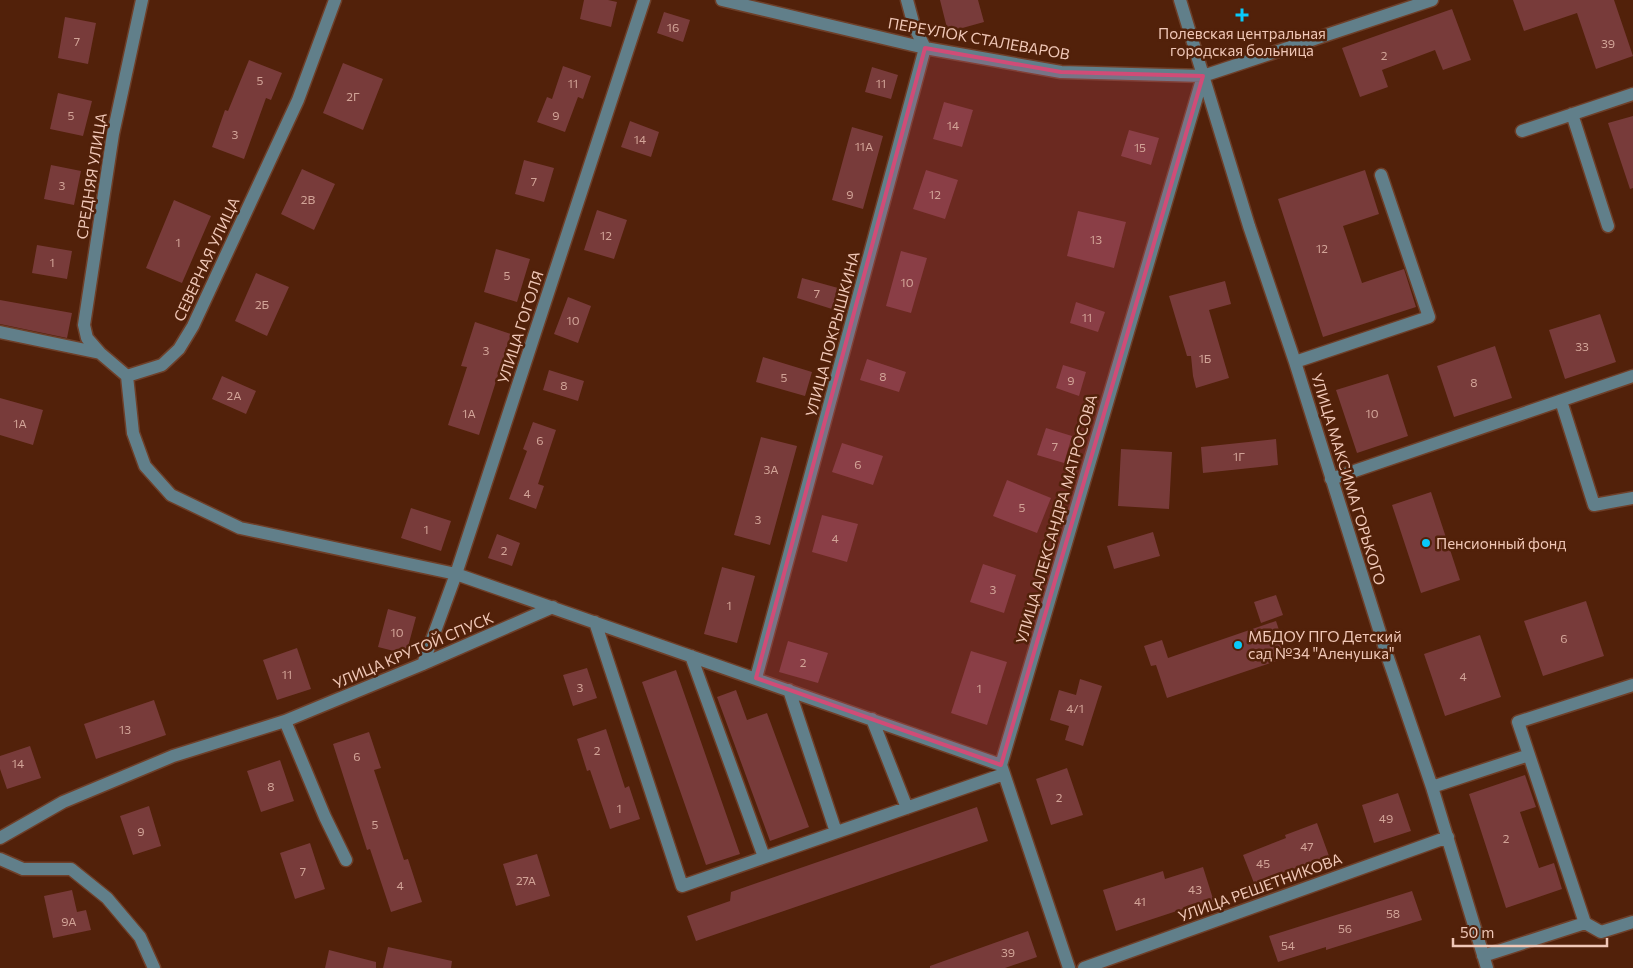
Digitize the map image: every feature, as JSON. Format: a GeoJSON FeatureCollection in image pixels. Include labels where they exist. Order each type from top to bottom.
{"type":"FeatureCollection","features":[{"type":"Feature","properties":{"kind":"street","name":"СРЕДНЯЯ УЛИЦА"},"geometry":{"type":"LineString","coordinates":[[100,353],[87,338],[84,325],[113,134],[142,0]]}},
{"type":"Feature","properties":{"kind":"street","name":"СЕВЕРНАЯ УЛИЦА"},"geometry":{"type":"LineString","coordinates":[[127,376],[162,365],[179,349],[193,326],[298,100],[335,0]]}},
{"type":"Feature","properties":{"kind":"street","name":"УЛИЦА ГОГОЛЯ"},"geometry":{"type":"LineString","coordinates":[[423,664],[456,574],[644,0]]}},
{"type":"Feature","properties":{"kind":"street","name":"ПЕРЕУЛОК СТАЛЕВАРОВ"},"geometry":{"type":"LineString","coordinates":[[722,0],[926,48],[1061,72],[1203,76],[1432,0]]}},
{"type":"Feature","properties":{"kind":"street"},"geometry":{"type":"LineString","coordinates":[[907,0],[914,26],[926,48]]}},
{"type":"Feature","properties":{"kind":"street","name":"УЛИЦА МАКСИМА ГОРЬКОГО"},"geometry":{"type":"LineString","coordinates":[[1180,0],[1249,226],[1295,362],[1388,658],[1432,787],[1485,962]]}},
{"type":"Feature","properties":{"kind":"street","name":"УЛИЦА ПОКРЫШКИНА"},"geometry":{"type":"LineString","coordinates":[[756,678],[926,48]]}},
{"type":"Feature","properties":{"kind":"street","name":"УЛИЦА АЛЕКСАНДРА МАТРОСОВА"},"geometry":{"type":"LineString","coordinates":[[1003,769],[1203,76]]}},
{"type":"Feature","properties":{"kind":"street"},"geometry":{"type":"LineString","coordinates":[[1522,131],[1633,94]]}},
{"type":"Feature","properties":{"kind":"street"},"geometry":{"type":"LineString","coordinates":[[1572,114],[1608,226]]}},
{"type":"Feature","properties":{"kind":"street"},"geometry":{"type":"LineString","coordinates":[[1295,362],[1429,317],[1381,174]]}},
{"type":"Feature","properties":{"kind":"street"},"geometry":{"type":"LineString","coordinates":[[0,332],[100,353],[127,376],[133,433],[145,466],[171,495],[240,528],[456,574],[872,719],[1003,769]]}},
{"type":"Feature","properties":{"kind":"street"},"geometry":{"type":"LineString","coordinates":[[1331,480],[1633,376]]}},
{"type":"Feature","properties":{"kind":"street"},"geometry":{"type":"LineString","coordinates":[[1561,401],[1594,505],[1633,498]]}},
{"type":"Feature","properties":{"kind":"street","name":"УЛИЦА КРУТОЙ СПУСК"},"geometry":{"type":"LineString","coordinates":[[0,838],[63,802],[173,756],[285,721],[423,664],[553,607]]}},
{"type":"Feature","properties":{"kind":"street"},"geometry":{"type":"LineString","coordinates":[[595,622],[682,886],[907,808],[1003,769]]}},
{"type":"Feature","properties":{"kind":"street"},"geometry":{"type":"LineString","coordinates":[[691,656],[764,857]]}},
{"type":"Feature","properties":{"kind":"street"},"geometry":{"type":"LineString","coordinates":[[1633,685],[1518,722],[1585,923],[1601,932],[1633,922]]}},
{"type":"Feature","properties":{"kind":"street"},"geometry":{"type":"LineString","coordinates":[[789,690],[836,832]]}},
{"type":"Feature","properties":{"kind":"street"},"geometry":{"type":"LineString","coordinates":[[872,719],[907,808]]}},
{"type":"Feature","properties":{"kind":"street"},"geometry":{"type":"LineString","coordinates":[[285,721],[324,817],[346,860]]}},
{"type":"Feature","properties":{"kind":"street"},"geometry":{"type":"LineString","coordinates":[[1432,787],[1529,755]]}},
{"type":"Feature","properties":{"kind":"street"},"geometry":{"type":"LineString","coordinates":[[1003,769],[1069,968]]}},
{"type":"Feature","properties":{"kind":"street","name":"УЛИЦА РЕШЕТНИКОВА"},"geometry":{"type":"LineString","coordinates":[[1084,968],[1448,837]]}},
{"type":"Feature","properties":{"kind":"street"},"geometry":{"type":"LineString","coordinates":[[0,859],[23,869],[71,869],[107,898],[140,937],[154,968]]}},
{"type":"Feature","properties":{"kind":"street"},"geometry":{"type":"LineString","coordinates":[[1485,962],[1585,923]]}},
{"type":"Feature","properties":{"kind":"highlighted area"},"geometry":{"type":"Polygon","coordinates":[[[925,48],[1061,72],[1203,76],[1001,765],[756,678],[925,48]]]}},
{"type":"Feature","properties":{"kind":"building"},"geometry":{"type":"Polygon","coordinates":[[[584,0],[617,2],[611,27],[580,19],[584,0]]]}},
{"type":"Feature","properties":{"kind":"building"},"geometry":{"type":"Polygon","coordinates":[[[940,0],[978,0],[984,22],[948,32],[940,0]]]}},
{"type":"Feature","properties":{"kind":"building"},"geometry":{"type":"Polygon","coordinates":[[[1513,0],[1614,0],[1633,56],[1596,69],[1577,13],[1524,31],[1513,0]]]}},
{"type":"Feature","properties":{"kind":"building"},"geometry":{"type":"Polygon","coordinates":[[[1452,9],[1471,60],[1443,70],[1435,50],[1382,70],[1388,87],[1360,97],[1342,48],[1452,9]]]}},
{"type":"Feature","properties":{"kind":"building"},"geometry":{"type":"Polygon","coordinates":[[[664,12],[690,20],[683,42],[657,33],[664,12]]]}},
{"type":"Feature","properties":{"kind":"building"},"geometry":{"type":"Polygon","coordinates":[[[65,17],[96,23],[88,64],[58,58],[65,17]]]}},
{"type":"Feature","properties":{"kind":"building"},"geometry":{"type":"Polygon","coordinates":[[[249,60],[282,73],[271,100],[266,98],[244,159],[212,147],[225,110],[228,111],[249,60]]]}},
{"type":"Feature","properties":{"kind":"building"},"geometry":{"type":"Polygon","coordinates":[[[343,63],[383,79],[363,130],[323,113],[343,63]]]}},
{"type":"Feature","properties":{"kind":"building"},"geometry":{"type":"Polygon","coordinates":[[[563,66],[591,76],[583,99],[578,97],[565,132],[537,122],[547,97],[552,99],[563,66]]]}},
{"type":"Feature","properties":{"kind":"building"},"geometry":{"type":"Polygon","coordinates":[[[872,67],[898,75],[891,99],[865,92],[872,67]]]}},
{"type":"Feature","properties":{"kind":"building"},"geometry":{"type":"Polygon","coordinates":[[[58,93],[92,101],[83,136],[50,129],[58,93]]]}},
{"type":"Feature","properties":{"kind":"building"},"geometry":{"type":"Polygon","coordinates":[[[944,102],[973,110],[962,147],[933,139],[944,102]]]}},
{"type":"Feature","properties":{"kind":"building"},"geometry":{"type":"Polygon","coordinates":[[[1633,116],[1633,188],[1630,189],[1608,123],[1633,116]]]}},
{"type":"Feature","properties":{"kind":"building"},"geometry":{"type":"Polygon","coordinates":[[[630,121],[659,132],[651,157],[621,147],[630,121]]]}},
{"type":"Feature","properties":{"kind":"building"},"geometry":{"type":"Polygon","coordinates":[[[852,127],[883,136],[863,209],[832,200],[852,127]]]}},
{"type":"Feature","properties":{"kind":"building"},"geometry":{"type":"Polygon","coordinates":[[[1129,130],[1159,138],[1151,165],[1121,156],[1129,130]]]}},
{"type":"Feature","properties":{"kind":"building"},"geometry":{"type":"Polygon","coordinates":[[[524,160],[554,168],[544,202],[515,194],[524,160]]]}},
{"type":"Feature","properties":{"kind":"building"},"geometry":{"type":"Polygon","coordinates":[[[51,165],[81,171],[74,205],[44,199],[51,165]]]}},
{"type":"Feature","properties":{"kind":"building"},"geometry":{"type":"Polygon","coordinates":[[[302,169],[335,184],[314,230],[281,214],[302,169]]]}},
{"type":"Feature","properties":{"kind":"building"},"geometry":{"type":"Polygon","coordinates":[[[926,170],[958,180],[945,219],[913,209],[926,170]]]}},
{"type":"Feature","properties":{"kind":"building"},"geometry":{"type":"Polygon","coordinates":[[[1365,170],[1379,214],[1343,226],[1362,283],[1404,269],[1416,307],[1323,337],[1278,199],[1365,170]]]}},
{"type":"Feature","properties":{"kind":"building"},"geometry":{"type":"Polygon","coordinates":[[[174,200],[211,216],[182,283],[146,268],[174,200]]]}},
{"type":"Feature","properties":{"kind":"building"},"geometry":{"type":"Polygon","coordinates":[[[597,210],[627,220],[614,259],[584,250],[597,210]]]}},
{"type":"Feature","properties":{"kind":"building"},"geometry":{"type":"Polygon","coordinates":[[[1078,211],[1126,222],[1114,268],[1067,256],[1078,211]]]}},
{"type":"Feature","properties":{"kind":"building"},"geometry":{"type":"Polygon","coordinates":[[[37,245],[72,251],[67,279],[32,273],[37,245]]]}},
{"type":"Feature","properties":{"kind":"building"},"geometry":{"type":"Polygon","coordinates":[[[496,249],[530,259],[517,302],[484,292],[496,249]]]}},
{"type":"Feature","properties":{"kind":"building"},"geometry":{"type":"Polygon","coordinates":[[[901,251],[927,258],[911,313],[886,306],[901,251]]]}},
{"type":"Feature","properties":{"kind":"building"},"geometry":{"type":"Polygon","coordinates":[[[256,273],[289,287],[267,336],[235,321],[256,273]]]}},
{"type":"Feature","properties":{"kind":"building"},"geometry":{"type":"Polygon","coordinates":[[[802,278],[838,288],[832,309],[797,298],[802,278]]]}},
{"type":"Feature","properties":{"kind":"building"},"geometry":{"type":"Polygon","coordinates":[[[1225,281],[1231,304],[1209,310],[1229,378],[1196,388],[1191,356],[1187,356],[1169,296],[1225,281]]]}},
{"type":"Feature","properties":{"kind":"building"},"geometry":{"type":"Polygon","coordinates":[[[568,297],[591,306],[578,343],[554,334],[568,297]]]}},
{"type":"Feature","properties":{"kind":"building"},"geometry":{"type":"Polygon","coordinates":[[[0,300],[72,313],[67,338],[0,324],[0,300]]]}},
{"type":"Feature","properties":{"kind":"building"},"geometry":{"type":"Polygon","coordinates":[[[1076,302],[1105,312],[1098,332],[1070,323],[1076,302]]]}},
{"type":"Feature","properties":{"kind":"building"},"geometry":{"type":"Polygon","coordinates":[[[1600,314],[1616,362],[1565,379],[1549,330],[1600,314]]]}},
{"type":"Feature","properties":{"kind":"building"},"geometry":{"type":"Polygon","coordinates":[[[475,322],[511,334],[479,435],[448,425],[467,367],[461,366],[475,322]]]}},
{"type":"Feature","properties":{"kind":"building"},"geometry":{"type":"Polygon","coordinates":[[[1495,346],[1512,398],[1454,417],[1437,366],[1495,346]]]}},
{"type":"Feature","properties":{"kind":"building"},"geometry":{"type":"Polygon","coordinates":[[[763,357],[812,372],[805,396],[756,382],[763,357]]]}},
{"type":"Feature","properties":{"kind":"building"},"geometry":{"type":"Polygon","coordinates":[[[867,359],[906,372],[899,392],[860,380],[867,359]]]}},
{"type":"Feature","properties":{"kind":"building"},"geometry":{"type":"Polygon","coordinates":[[[1063,365],[1086,372],[1079,396],[1056,388],[1063,365]]]}},
{"type":"Feature","properties":{"kind":"building"},"geometry":{"type":"Polygon","coordinates":[[[549,370],[584,381],[578,401],[543,390],[549,370]]]}},
{"type":"Feature","properties":{"kind":"building"},"geometry":{"type":"Polygon","coordinates":[[[1388,374],[1408,436],[1357,453],[1336,390],[1388,374]]]}},
{"type":"Feature","properties":{"kind":"building"},"geometry":{"type":"Polygon","coordinates":[[[222,376],[256,391],[246,414],[212,399],[222,376]]]}},
{"type":"Feature","properties":{"kind":"building"},"geometry":{"type":"Polygon","coordinates":[[[0,398],[43,410],[33,445],[0,435],[0,398]]]}},
{"type":"Feature","properties":{"kind":"building"},"geometry":{"type":"Polygon","coordinates":[[[533,422],[556,430],[538,484],[544,486],[536,509],[509,499],[527,451],[523,449],[533,422]]]}},
{"type":"Feature","properties":{"kind":"building"},"geometry":{"type":"Polygon","coordinates":[[[1046,428],[1072,436],[1064,463],[1037,455],[1046,428]]]}},
{"type":"Feature","properties":{"kind":"building"},"geometry":{"type":"Polygon","coordinates":[[[761,437],[797,446],[770,545],[734,535],[761,437]]]}},
{"type":"Feature","properties":{"kind":"building"},"geometry":{"type":"Polygon","coordinates":[[[1276,439],[1278,465],[1203,473],[1201,447],[1276,439]]]}},
{"type":"Feature","properties":{"kind":"building"},"geometry":{"type":"Polygon","coordinates":[[[842,443],[883,456],[873,485],[832,472],[842,443]]]}},
{"type":"Feature","properties":{"kind":"building"},"geometry":{"type":"Polygon","coordinates":[[[1121,449],[1172,452],[1169,509],[1118,506],[1121,449]]]}},
{"type":"Feature","properties":{"kind":"building"},"geometry":{"type":"Polygon","coordinates":[[[1007,480],[1051,498],[1037,533],[993,516],[1007,480]]]}},
{"type":"Feature","properties":{"kind":"building","name":"Пенсионный фонд"},"geometry":{"type":"Polygon","coordinates":[[[1431,492],[1460,580],[1421,593],[1392,505],[1431,492]]]}},
{"type":"Feature","properties":{"kind":"building"},"geometry":{"type":"Polygon","coordinates":[[[411,508],[451,521],[441,551],[401,538],[411,508]]]}},
{"type":"Feature","properties":{"kind":"building"},"geometry":{"type":"Polygon","coordinates":[[[822,515],[858,524],[847,562],[812,552],[822,515]]]}},
{"type":"Feature","properties":{"kind":"building"},"geometry":{"type":"Polygon","coordinates":[[[1153,532],[1160,556],[1114,569],[1107,546],[1153,532]]]}},
{"type":"Feature","properties":{"kind":"building"},"geometry":{"type":"Polygon","coordinates":[[[497,534],[520,543],[512,566],[488,558],[497,534]]]}},
{"type":"Feature","properties":{"kind":"building"},"geometry":{"type":"Polygon","coordinates":[[[983,564],[1016,575],[1004,613],[970,602],[983,564]]]}},
{"type":"Feature","properties":{"kind":"building"},"geometry":{"type":"Polygon","coordinates":[[[722,567],[755,576],[737,643],[704,634],[722,567]]]}},
{"type":"Feature","properties":{"kind":"building"},"geometry":{"type":"Polygon","coordinates":[[[1276,595],[1283,615],[1261,623],[1254,602],[1276,595]]]}},
{"type":"Feature","properties":{"kind":"building"},"geometry":{"type":"Polygon","coordinates":[[[1586,601],[1604,656],[1543,676],[1524,621],[1586,601]]]}},
{"type":"Feature","properties":{"kind":"building"},"geometry":{"type":"Polygon","coordinates":[[[388,609],[416,617],[406,654],[378,647],[388,609]]]}},
{"type":"Feature","properties":{"kind":"building"},"geometry":{"type":"Polygon","coordinates":[[[1276,621],[1288,657],[1167,698],[1156,665],[1151,666],[1144,646],[1162,640],[1168,658],[1276,621]]]}},
{"type":"Feature","properties":{"kind":"building"},"geometry":{"type":"Polygon","coordinates":[[[1480,635],[1501,697],[1445,716],[1424,654],[1480,635]]]}},
{"type":"Feature","properties":{"kind":"building"},"geometry":{"type":"Polygon","coordinates":[[[788,641],[828,653],[818,683],[779,672],[788,641]]]}},
{"type":"Feature","properties":{"kind":"building"},"geometry":{"type":"Polygon","coordinates":[[[297,648],[311,689],[277,700],[263,660],[297,648]]]}},
{"type":"Feature","properties":{"kind":"building"},"geometry":{"type":"Polygon","coordinates":[[[971,651],[1007,662],[987,725],[951,713],[971,651]]]}},
{"type":"Feature","properties":{"kind":"building"},"geometry":{"type":"Polygon","coordinates":[[[587,668],[597,698],[573,706],[563,675],[587,668]]]}},
{"type":"Feature","properties":{"kind":"building"},"geometry":{"type":"Polygon","coordinates":[[[676,670],[740,854],[706,865],[642,682],[676,670]]]}},
{"type":"Feature","properties":{"kind":"building"},"geometry":{"type":"Polygon","coordinates":[[[1080,679],[1102,686],[1083,746],[1065,740],[1069,726],[1050,720],[1059,690],[1076,695],[1080,679]]]}},
{"type":"Feature","properties":{"kind":"building"},"geometry":{"type":"Polygon","coordinates":[[[736,690],[747,720],[767,713],[809,827],[770,841],[717,697],[736,690]]]}},
{"type":"Feature","properties":{"kind":"building"},"geometry":{"type":"Polygon","coordinates":[[[154,700],[166,735],[96,759],[84,724],[154,700]]]}},
{"type":"Feature","properties":{"kind":"building"},"geometry":{"type":"Polygon","coordinates":[[[606,729],[625,788],[629,786],[640,819],[610,829],[590,770],[587,771],[577,739],[606,729]]]}},
{"type":"Feature","properties":{"kind":"building"},"geometry":{"type":"Polygon","coordinates":[[[369,732],[381,768],[374,770],[404,860],[408,859],[422,902],[391,912],[370,849],[367,850],[333,744],[369,732]]]}},
{"type":"Feature","properties":{"kind":"building"},"geometry":{"type":"Polygon","coordinates":[[[30,746],[41,778],[7,789],[0,769],[0,756],[30,746]]]}},
{"type":"Feature","properties":{"kind":"building"},"geometry":{"type":"Polygon","coordinates":[[[280,760],[294,801],[261,812],[247,771],[280,760]]]}},
{"type":"Feature","properties":{"kind":"building"},"geometry":{"type":"Polygon","coordinates":[[[1067,768],[1083,815],[1051,825],[1036,779],[1067,768]]]}},
{"type":"Feature","properties":{"kind":"building"},"geometry":{"type":"Polygon","coordinates":[[[1525,775],[1536,807],[1520,812],[1539,868],[1554,863],[1562,889],[1506,908],[1469,794],[1525,775]]]}},
{"type":"Feature","properties":{"kind":"building"},"geometry":{"type":"Polygon","coordinates":[[[1398,793],[1411,831],[1374,843],[1362,805],[1398,793]]]}},
{"type":"Feature","properties":{"kind":"building"},"geometry":{"type":"Polygon","coordinates":[[[149,806],[161,846],[133,855],[120,816],[149,806]]]}},
{"type":"Feature","properties":{"kind":"building"},"geometry":{"type":"Polygon","coordinates":[[[977,807],[988,841],[696,941],[687,916],[730,901],[731,892],[977,807]]]}},
{"type":"Feature","properties":{"kind":"building"},"geometry":{"type":"Polygon","coordinates":[[[1317,823],[1329,856],[1254,883],[1243,855],[1286,838],[1285,835],[1317,823]]]}},
{"type":"Feature","properties":{"kind":"building"},"geometry":{"type":"Polygon","coordinates":[[[310,843],[325,889],[295,899],[280,853],[310,843]]]}},
{"type":"Feature","properties":{"kind":"building"},"geometry":{"type":"Polygon","coordinates":[[[537,854],[550,896],[516,906],[503,864],[537,854]]]}},
{"type":"Feature","properties":{"kind":"building"},"geometry":{"type":"Polygon","coordinates":[[[1203,867],[1214,902],[1187,911],[1186,908],[1116,931],[1103,890],[1163,871],[1165,879],[1203,867]]]}},
{"type":"Feature","properties":{"kind":"building"},"geometry":{"type":"Polygon","coordinates":[[[72,890],[77,912],[86,910],[91,930],[53,938],[44,896],[72,890]]]}},
{"type":"Feature","properties":{"kind":"building"},"geometry":{"type":"Polygon","coordinates":[[[1412,891],[1422,920],[1326,950],[1326,947],[1278,962],[1269,936],[1412,891]]]}},
{"type":"Feature","properties":{"kind":"building"},"geometry":{"type":"Polygon","coordinates":[[[1028,931],[1037,957],[1005,968],[930,968],[930,966],[1028,931]]]}},
{"type":"Feature","properties":{"kind":"building"},"geometry":{"type":"Polygon","coordinates":[[[388,947],[452,961],[451,968],[383,968],[388,947]]]}},
{"type":"Feature","properties":{"kind":"building"},"geometry":{"type":"Polygon","coordinates":[[[329,950],[376,962],[376,968],[325,968],[329,950]]]}},
{"type":"Feature","properties":{"kind":"place","name":"Полевская центральная городская больница"},"geometry":{"type":"Point","coordinates":[1242,15]}},
{"type":"Feature","properties":{"kind":"place","name":"Пенсионный фонд"},"geometry":{"type":"Point","coordinates":[1426,543]}},
{"type":"Feature","properties":{"kind":"place","name":"МБДОУ ПГО Детский сад №34 \"Аленушка\""},"geometry":{"type":"Point","coordinates":[1238,645]}}]}
